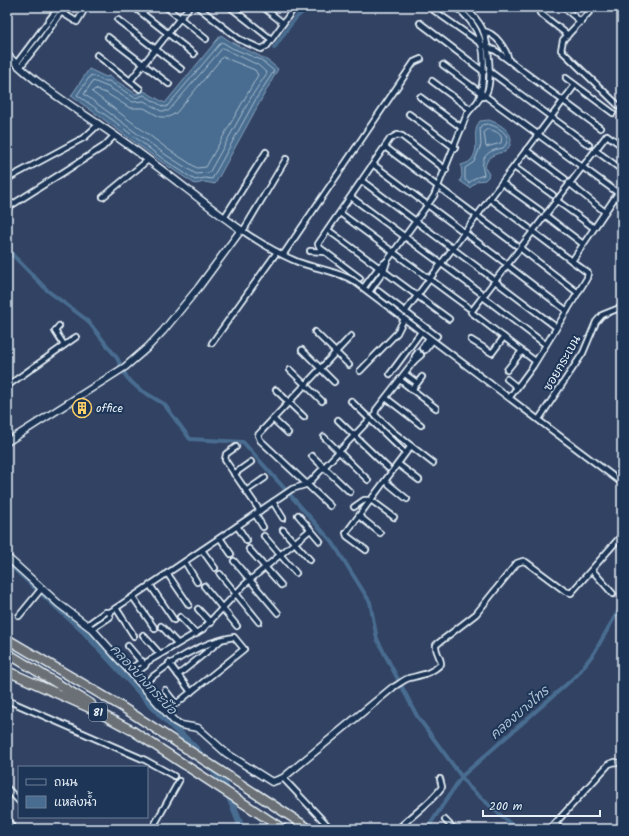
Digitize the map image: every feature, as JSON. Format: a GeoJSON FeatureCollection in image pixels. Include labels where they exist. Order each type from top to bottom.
{"type":"FeatureCollection","features":[{"type":"Feature","properties":{"kind":"highway","name":"81"},"geometry":{"type":"LineString","coordinates":[[7,639],[119,705],[310,829]]}},
{"type":"Feature","properties":{"kind":"highway","name":"81"},"geometry":{"type":"LineString","coordinates":[[7,653],[134,731],[283,829]]}},
{"type":"Feature","properties":{"kind":"highway","name":"81"},"geometry":{"type":"LineString","coordinates":[[7,671],[92,709],[134,731]]}},
{"type":"Feature","properties":{"kind":"street"},"geometry":{"type":"LineString","coordinates":[[18,66],[61,9],[77,22],[86,7]]}},
{"type":"Feature","properties":{"kind":"street"},"geometry":{"type":"LineString","coordinates":[[134,7],[194,54]]}},
{"type":"Feature","properties":{"kind":"street"},"geometry":{"type":"LineString","coordinates":[[166,7],[206,38]]}},
{"type":"Feature","properties":{"kind":"street"},"geometry":{"type":"LineString","coordinates":[[130,81],[189,7]]}},
{"type":"Feature","properties":{"kind":"street"},"geometry":{"type":"LineString","coordinates":[[198,7],[235,36],[262,49],[266,46],[292,11],[292,7]]}},
{"type":"Feature","properties":{"kind":"street"},"geometry":{"type":"LineString","coordinates":[[230,7],[271,39]]}},
{"type":"Feature","properties":{"kind":"street"},"geometry":{"type":"LineString","coordinates":[[263,7],[283,23]]}},
{"type":"Feature","properties":{"kind":"street"},"geometry":{"type":"LineString","coordinates":[[429,7],[483,45],[509,60],[600,128]]}},
{"type":"Feature","properties":{"kind":"street"},"geometry":{"type":"LineString","coordinates":[[563,7],[581,22]]}},
{"type":"Feature","properties":{"kind":"street"},"geometry":{"type":"LineString","coordinates":[[594,7],[560,44],[561,50],[622,108]]}},
{"type":"Feature","properties":{"kind":"street"},"geometry":{"type":"LineString","coordinates":[[460,8],[475,26],[483,45],[484,72],[481,93],[478,101]]}},
{"type":"Feature","properties":{"kind":"street"},"geometry":{"type":"LineString","coordinates":[[460,8],[473,15],[483,31],[488,47],[489,73],[486,96]]}},
{"type":"Feature","properties":{"kind":"street"},"geometry":{"type":"LineString","coordinates":[[540,13],[568,34]]}},
{"type":"Feature","properties":{"kind":"street"},"geometry":{"type":"LineString","coordinates":[[118,20],[181,69]]}},
{"type":"Feature","properties":{"kind":"street"},"geometry":{"type":"LineString","coordinates":[[420,22],[484,72],[489,73],[589,145]]}},
{"type":"Feature","properties":{"kind":"street"},"geometry":{"type":"LineString","coordinates":[[483,31],[489,32],[504,47],[509,60]]}},
{"type":"Feature","properties":{"kind":"street"},"geometry":{"type":"LineString","coordinates":[[108,37],[169,84]]}},
{"type":"Feature","properties":{"kind":"street"},"geometry":{"type":"LineString","coordinates":[[7,55],[18,66],[67,104],[115,135],[242,230],[283,255],[310,266],[346,276],[364,287],[421,332],[510,397],[622,483]]}},
{"type":"Feature","properties":{"kind":"street"},"geometry":{"type":"LineString","coordinates":[[97,55],[140,88]]}},
{"type":"Feature","properties":{"kind":"street"},"geometry":{"type":"LineString","coordinates":[[283,255],[414,62],[421,59]]}},
{"type":"Feature","properties":{"kind":"street"},"geometry":{"type":"LineString","coordinates":[[443,65],[618,193]]}},
{"type":"Feature","properties":{"kind":"street"},"geometry":{"type":"LineString","coordinates":[[566,78],[613,113]]}},
{"type":"Feature","properties":{"kind":"street"},"geometry":{"type":"LineString","coordinates":[[432,81],[470,109]]}},
{"type":"Feature","properties":{"kind":"street"},"geometry":{"type":"LineString","coordinates":[[405,312],[576,85]]}},
{"type":"Feature","properties":{"kind":"street"},"geometry":{"type":"LineString","coordinates":[[369,292],[384,271],[387,261],[393,252],[439,188],[470,109],[486,96]]}},
{"type":"Feature","properties":{"kind":"street"},"geometry":{"type":"LineString","coordinates":[[420,98],[462,128]]}},
{"type":"Feature","properties":{"kind":"street"},"geometry":{"type":"LineString","coordinates":[[409,114],[454,148]]}},
{"type":"Feature","properties":{"kind":"street"},"geometry":{"type":"LineString","coordinates":[[7,179],[85,137],[99,124]]}},
{"type":"Feature","properties":{"kind":"street"},"geometry":{"type":"LineString","coordinates":[[7,208],[103,146],[115,135]]}},
{"type":"Feature","properties":{"kind":"street"},"geometry":{"type":"LineString","coordinates":[[535,361],[471,312],[493,279],[543,213],[556,200],[607,135],[622,146]]}},
{"type":"Feature","properties":{"kind":"street"},"geometry":{"type":"LineString","coordinates":[[360,278],[320,248],[318,244],[385,147],[394,136],[402,136],[446,170]]}},
{"type":"Feature","properties":{"kind":"street"},"geometry":{"type":"LineString","coordinates":[[385,147],[578,293]]}},
{"type":"Feature","properties":{"kind":"street"},"geometry":{"type":"LineString","coordinates":[[526,150],[565,179]]}},
{"type":"Feature","properties":{"kind":"street"},"geometry":{"type":"LineString","coordinates":[[595,150],[622,170]]}},
{"type":"Feature","properties":{"kind":"street"},"geometry":{"type":"LineString","coordinates":[[224,218],[266,152]]}},
{"type":"Feature","properties":{"kind":"street"},"geometry":{"type":"LineString","coordinates":[[7,442],[125,367],[163,331],[242,230],[286,159]]}},
{"type":"Feature","properties":{"kind":"street"},"geometry":{"type":"LineString","coordinates":[[104,197],[148,160]]}},
{"type":"Feature","properties":{"kind":"street"},"geometry":{"type":"LineString","coordinates":[[374,165],[567,311]]}},
{"type":"Feature","properties":{"kind":"street"},"geometry":{"type":"LineString","coordinates":[[514,166],[553,195]]}},
{"type":"Feature","properties":{"kind":"street"},"geometry":{"type":"LineString","coordinates":[[362,181],[556,327]]}},
{"type":"Feature","properties":{"kind":"street"},"geometry":{"type":"LineString","coordinates":[[502,182],[583,244]]}},
{"type":"Feature","properties":{"kind":"street"},"geometry":{"type":"LineString","coordinates":[[569,183],[605,212]]}},
{"type":"Feature","properties":{"kind":"street"},"geometry":{"type":"LineString","coordinates":[[572,261],[622,187]]}},
{"type":"Feature","properties":{"kind":"street"},"geometry":{"type":"LineString","coordinates":[[351,197],[441,263],[545,344]]}},
{"type":"Feature","properties":{"kind":"street"},"geometry":{"type":"LineString","coordinates":[[490,199],[572,261],[588,276],[535,361],[510,397]]}},
{"type":"Feature","properties":{"kind":"street"},"geometry":{"type":"LineString","coordinates":[[556,200],[594,228]]}},
{"type":"Feature","properties":{"kind":"street"},"geometry":{"type":"LineString","coordinates":[[340,213],[469,308]]}},
{"type":"Feature","properties":{"kind":"street"},"geometry":{"type":"LineString","coordinates":[[328,230],[449,319]]}},
{"type":"Feature","properties":{"kind":"street"},"geometry":{"type":"LineString","coordinates":[[310,251],[325,252]]}},
{"type":"Feature","properties":{"kind":"street"},"geometry":{"type":"LineString","coordinates":[[212,343],[277,252]]}},
{"type":"Feature","properties":{"kind":"street"},"geometry":{"type":"LineString","coordinates":[[364,287],[379,267],[387,261]]}},
{"type":"Feature","properties":{"kind":"street"},"geometry":{"type":"LineString","coordinates":[[378,291],[437,336]]}},
{"type":"Feature","properties":{"kind":"street","name":"ซอยกระเบน"},"geometry":{"type":"LineString","coordinates":[[539,419],[562,388],[583,353],[596,322],[602,315],[616,311],[622,307]]}},
{"type":"Feature","properties":{"kind":"street"},"geometry":{"type":"LineString","coordinates":[[360,372],[396,333],[404,319]]}},
{"type":"Feature","properties":{"kind":"street"},"geometry":{"type":"LineString","coordinates":[[58,326],[55,331],[64,345]]}},
{"type":"Feature","properties":{"kind":"street"},"geometry":{"type":"LineString","coordinates":[[315,332],[349,365]]}},
{"type":"Feature","properties":{"kind":"street"},"geometry":{"type":"LineString","coordinates":[[390,374],[421,332]]}},
{"type":"Feature","properties":{"kind":"street"},"geometry":{"type":"LineString","coordinates":[[330,506],[259,438],[260,433],[352,336]]}},
{"type":"Feature","properties":{"kind":"street"},"geometry":{"type":"LineString","coordinates":[[7,386],[76,337]]}},
{"type":"Feature","properties":{"kind":"street"},"geometry":{"type":"LineString","coordinates":[[471,340],[492,353],[504,337]]}},
{"type":"Feature","properties":{"kind":"street"},"geometry":{"type":"LineString","coordinates":[[423,349],[431,339]]}},
{"type":"Feature","properties":{"kind":"street"},"geometry":{"type":"LineString","coordinates":[[302,350],[334,382]]}},
{"type":"Feature","properties":{"kind":"street"},"geometry":{"type":"LineString","coordinates":[[506,370],[522,351]]}},
{"type":"Feature","properties":{"kind":"street"},"geometry":{"type":"LineString","coordinates":[[420,354],[415,356],[414,361],[405,374],[376,410],[376,415],[433,463]]}},
{"type":"Feature","properties":{"kind":"street"},"geometry":{"type":"LineString","coordinates":[[290,370],[322,400]]}},
{"type":"Feature","properties":{"kind":"street"},"geometry":{"type":"LineString","coordinates":[[405,374],[418,383]]}},
{"type":"Feature","properties":{"kind":"street"},"geometry":{"type":"LineString","coordinates":[[412,390],[422,377]]}},
{"type":"Feature","properties":{"kind":"street"},"geometry":{"type":"LineString","coordinates":[[507,379],[517,387]]}},
{"type":"Feature","properties":{"kind":"street"},"geometry":{"type":"LineString","coordinates":[[400,380],[436,408]]}},
{"type":"Feature","properties":{"kind":"street"},"geometry":{"type":"LineString","coordinates":[[276,390],[304,416]]}},
{"type":"Feature","properties":{"kind":"street"},"geometry":{"type":"LineString","coordinates":[[386,398],[421,425]]}},
{"type":"Feature","properties":{"kind":"street"},"geometry":{"type":"LineString","coordinates":[[351,401],[403,451]]}},
{"type":"Feature","properties":{"kind":"street"},"geometry":{"type":"LineString","coordinates":[[273,419],[288,433]]}},
{"type":"Feature","properties":{"kind":"street"},"geometry":{"type":"LineString","coordinates":[[90,627],[105,612],[110,612],[292,489],[308,484],[370,419]]}},
{"type":"Feature","properties":{"kind":"street"},"geometry":{"type":"LineString","coordinates":[[338,420],[388,468]]}},
{"type":"Feature","properties":{"kind":"street"},"geometry":{"type":"LineString","coordinates":[[324,437],[368,480]]}},
{"type":"Feature","properties":{"kind":"street"},"geometry":{"type":"LineString","coordinates":[[366,550],[346,535],[411,446]]}},
{"type":"Feature","properties":{"kind":"street"},"geometry":{"type":"LineString","coordinates":[[236,447],[224,457],[260,511]]}},
{"type":"Feature","properties":{"kind":"street"},"geometry":{"type":"LineString","coordinates":[[312,456],[350,492]]}},
{"type":"Feature","properties":{"kind":"street"},"geometry":{"type":"LineString","coordinates":[[234,474],[251,462]]}},
{"type":"Feature","properties":{"kind":"street"},"geometry":{"type":"LineString","coordinates":[[398,464],[420,480]]}},
{"type":"Feature","properties":{"kind":"street"},"geometry":{"type":"LineString","coordinates":[[292,489],[298,479],[297,474]]}},
{"type":"Feature","properties":{"kind":"street"},"geometry":{"type":"LineString","coordinates":[[246,491],[265,478]]}},
{"type":"Feature","properties":{"kind":"street"},"geometry":{"type":"LineString","coordinates":[[385,481],[407,499]]}},
{"type":"Feature","properties":{"kind":"street"},"geometry":{"type":"LineString","coordinates":[[354,507],[364,500],[371,500],[394,518]]}},
{"type":"Feature","properties":{"kind":"street"},"geometry":{"type":"LineString","coordinates":[[273,502],[283,518]]}},
{"type":"Feature","properties":{"kind":"street"},"geometry":{"type":"LineString","coordinates":[[255,514],[263,527]]}},
{"type":"Feature","properties":{"kind":"street"},"geometry":{"type":"LineString","coordinates":[[298,515],[320,541]]}},
{"type":"Feature","properties":{"kind":"street"},"geometry":{"type":"LineString","coordinates":[[359,516],[380,533]]}},
{"type":"Feature","properties":{"kind":"street"},"geometry":{"type":"LineString","coordinates":[[237,526],[247,541]]}},
{"type":"Feature","properties":{"kind":"street"},"geometry":{"type":"LineString","coordinates":[[283,530],[310,560]]}},
{"type":"Feature","properties":{"kind":"street"},"geometry":{"type":"LineString","coordinates":[[131,672],[146,664],[177,643],[196,634],[211,623],[236,593],[294,542],[310,530]]}},
{"type":"Feature","properties":{"kind":"street"},"geometry":{"type":"LineString","coordinates":[[7,557],[42,589],[90,627],[174,721],[182,725],[198,728],[226,753],[272,782],[283,778],[392,688],[407,679],[424,675],[437,668],[441,660],[436,645],[476,614],[516,564],[523,561],[526,562],[568,593],[573,592],[622,535]]}},
{"type":"Feature","properties":{"kind":"street"},"geometry":{"type":"LineString","coordinates":[[264,536],[296,574]]}},
{"type":"Feature","properties":{"kind":"street"},"geometry":{"type":"LineString","coordinates":[[220,538],[231,554]]}},
{"type":"Feature","properties":{"kind":"street"},"geometry":{"type":"LineString","coordinates":[[249,549],[281,585]]}},
{"type":"Feature","properties":{"kind":"street"},"geometry":{"type":"LineString","coordinates":[[202,550],[215,568]]}},
{"type":"Feature","properties":{"kind":"street"},"geometry":{"type":"LineString","coordinates":[[234,561],[278,613]]}},
{"type":"Feature","properties":{"kind":"street"},"geometry":{"type":"LineString","coordinates":[[185,562],[197,582]]}},
{"type":"Feature","properties":{"kind":"street"},"geometry":{"type":"LineString","coordinates":[[592,570],[613,594]]}},
{"type":"Feature","properties":{"kind":"street"},"geometry":{"type":"LineString","coordinates":[[167,574],[189,605]]}},
{"type":"Feature","properties":{"kind":"street"},"geometry":{"type":"LineString","coordinates":[[220,574],[259,622]]}},
{"type":"Feature","properties":{"kind":"street"},"geometry":{"type":"LineString","coordinates":[[150,585],[174,620]]}},
{"type":"Feature","properties":{"kind":"street"},"geometry":{"type":"LineString","coordinates":[[204,586],[223,607],[237,626]]}},
{"type":"Feature","properties":{"kind":"street"},"geometry":{"type":"LineString","coordinates":[[19,616],[42,589]]}},
{"type":"Feature","properties":{"kind":"street"},"geometry":{"type":"LineString","coordinates":[[132,597],[155,629]]}},
{"type":"Feature","properties":{"kind":"street"},"geometry":{"type":"LineString","coordinates":[[116,608],[134,636]]}},
{"type":"Feature","properties":{"kind":"street"},"geometry":{"type":"LineString","coordinates":[[198,609],[211,623]]}},
{"type":"Feature","properties":{"kind":"street"},"geometry":{"type":"LineString","coordinates":[[180,617],[196,634]]}},
{"type":"Feature","properties":{"kind":"street"},"geometry":{"type":"LineString","coordinates":[[161,626],[177,643]]}},
{"type":"Feature","properties":{"kind":"street"},"geometry":{"type":"LineString","coordinates":[[143,635],[160,654]]}},
{"type":"Feature","properties":{"kind":"street"},"geometry":{"type":"LineString","coordinates":[[142,685],[169,663],[223,639],[234,637],[244,649],[176,704],[165,690]]}},
{"type":"Feature","properties":{"kind":"street"},"geometry":{"type":"LineString","coordinates":[[178,675],[223,639]]}},
{"type":"Feature","properties":{"kind":"street"},"geometry":{"type":"LineString","coordinates":[[128,646],[140,660],[146,664]]}},
{"type":"Feature","properties":{"kind":"street"},"geometry":{"type":"LineString","coordinates":[[131,672],[140,660]]}},
{"type":"Feature","properties":{"kind":"street"},"geometry":{"type":"LineString","coordinates":[[169,663],[191,692]]}},
{"type":"Feature","properties":{"kind":"street"},"geometry":{"type":"LineString","coordinates":[[7,700],[145,760],[174,776]]}},
{"type":"Feature","properties":{"kind":"street"},"geometry":{"type":"LineString","coordinates":[[550,829],[609,764],[615,762],[622,764]]}},
{"type":"Feature","properties":{"kind":"street"},"geometry":{"type":"LineString","coordinates":[[283,778],[331,829]]}},
{"type":"Feature","properties":{"kind":"street"},"geometry":{"type":"LineString","coordinates":[[398,829],[437,794],[442,787],[440,779]]}},
{"type":"Feature","properties":{"kind":"street"},"geometry":{"type":"LineString","coordinates":[[152,829],[180,781]]}},
{"type":"Feature","properties":{"kind":"street"},"geometry":{"type":"LineString","coordinates":[[7,788],[18,800]]}},
{"type":"Feature","properties":{"kind":"street"},"geometry":{"type":"LineString","coordinates":[[7,820],[11,825]]}},
{"type":"Feature","properties":{"kind":"street"},"geometry":{"type":"LineString","coordinates":[[445,820],[454,829]]}},
{"type":"Feature","properties":{"kind":"street"},"geometry":{"type":"LineString","coordinates":[[555,824],[561,829]]}},
{"type":"Feature","properties":{"kind":"water"},"geometry":{"type":"Polygon","coordinates":[[[221,35],[265,59],[278,69],[215,184],[205,182],[195,184],[163,163],[71,96],[89,69],[106,77],[109,76],[136,94],[144,91],[165,103],[221,35]]]}},
{"type":"Feature","properties":{"kind":"water"},"geometry":{"type":"Polygon","coordinates":[[[489,120],[505,128],[511,141],[505,152],[492,156],[487,161],[485,168],[489,174],[488,177],[485,180],[477,181],[470,188],[460,181],[462,176],[461,165],[469,162],[473,156],[476,146],[477,126],[480,121],[489,120]]]}},
{"type":"Feature","properties":{"kind":"waterway"},"geometry":{"type":"LineString","coordinates":[[274,48],[295,19],[311,7]]}},
{"type":"Feature","properties":{"kind":"waterway"},"geometry":{"type":"LineString","coordinates":[[7,249],[48,291],[87,320],[117,358],[127,378],[139,389],[164,404],[190,439],[243,442],[333,543],[370,602],[377,639],[417,716],[469,787],[516,829]]}},
{"type":"Feature","properties":{"kind":"waterway","name":"คลองบางกระบือ"},"geometry":{"type":"LineString","coordinates":[[12,565],[84,631],[160,714],[195,748],[224,783],[242,829]]}},
{"type":"Feature","properties":{"kind":"waterway","name":"คลองบางไทร"},"geometry":{"type":"LineString","coordinates":[[427,829],[462,776],[577,675],[594,653],[622,607]]}},
{"type":"Feature","properties":{"kind":"place","name":"office"},"geometry":{"type":"Point","coordinates":[82,408]}}]}
